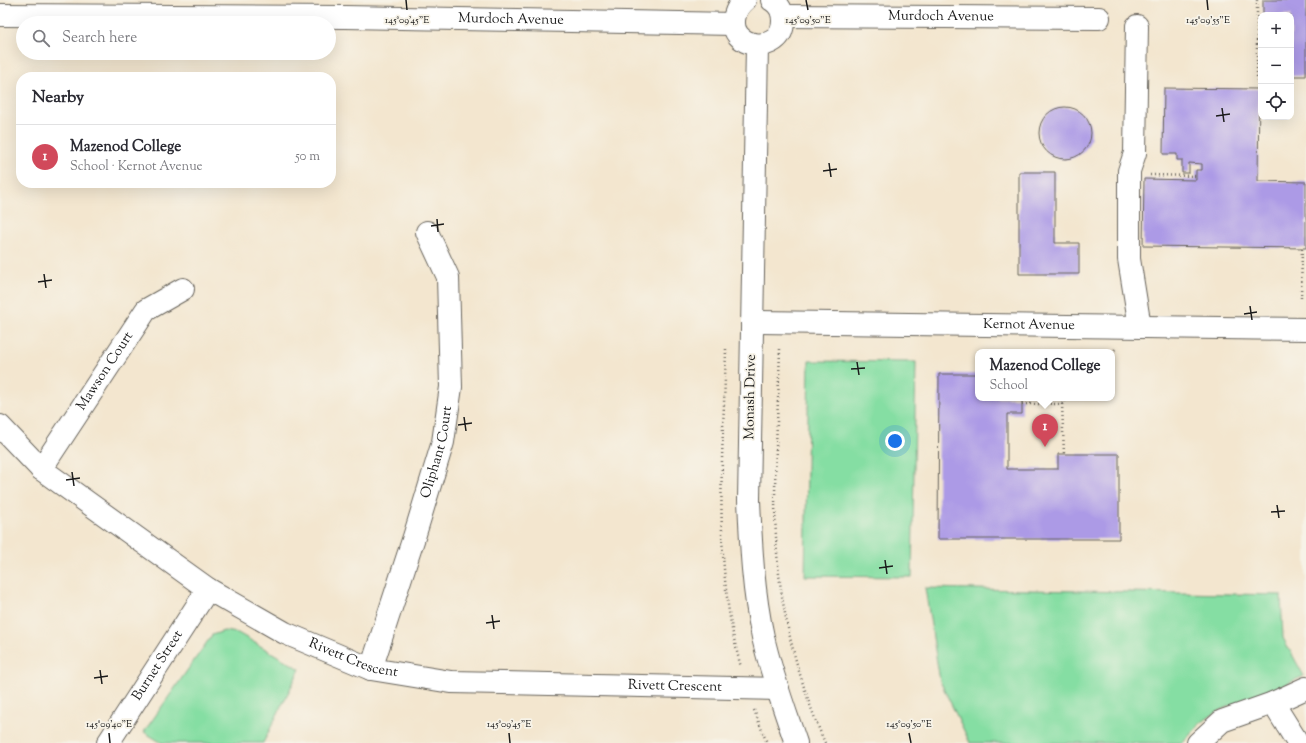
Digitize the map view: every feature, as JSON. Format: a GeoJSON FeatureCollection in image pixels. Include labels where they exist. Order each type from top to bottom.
{"type":"FeatureCollection","features":[{"type":"Feature","properties":{"kind":"street"},"geometry":{"type":"LineString","coordinates":[[745,0],[736,9],[734,24],[736,32],[741,39],[757,46],[767,44],[775,40],[782,29],[777,8]]}},
{"type":"Feature","properties":{"kind":"street","name":"Murdoch Avenue"},"geometry":{"type":"LineString","coordinates":[[777,8],[1099,18]]}},
{"type":"Feature","properties":{"kind":"street","name":"Murdoch Avenue"},"geometry":{"type":"LineString","coordinates":[[0,15],[345,9],[734,24]]}},
{"type":"Feature","properties":{"kind":"street"},"geometry":{"type":"LineString","coordinates":[[1137,26],[1135,153],[1129,174],[1129,259],[1140,327]]}},
{"type":"Feature","properties":{"kind":"street","name":"Monash Drive"},"geometry":{"type":"LineString","coordinates":[[757,46],[749,500],[751,550],[756,600],[763,637],[796,743]]}},
{"type":"Feature","properties":{"kind":"street","name":"Oliphant Court"},"geometry":{"type":"LineString","coordinates":[[371,668],[415,534],[443,442],[451,387],[448,277],[427,232]]}},
{"type":"Feature","properties":{"kind":"street","name":"Mawson Court"},"geometry":{"type":"LineString","coordinates":[[41,469],[146,310],[183,289]]}},
{"type":"Feature","properties":{"kind":"street","name":"Kernot Avenue"},"geometry":{"type":"LineString","coordinates":[[752,322],[1306,328]]}},
{"type":"Feature","properties":{"kind":"street","name":"Rivett Crescent"},"geometry":{"type":"LineString","coordinates":[[0,426],[41,469],[208,589],[285,633],[371,668],[451,682],[778,689]]}},
{"type":"Feature","properties":{"kind":"street","name":"Burnet Street"},"geometry":{"type":"LineString","coordinates":[[108,743],[208,589]]}},
{"type":"Feature","properties":{"kind":"street"},"geometry":{"type":"LineString","coordinates":[[1198,743],[1222,721],[1273,703],[1306,688]]}},
{"type":"Feature","properties":{"kind":"street"},"geometry":{"type":"LineString","coordinates":[[1273,703],[1298,743]]}},
{"type":"Feature","properties":{"kind":"path"},"geometry":{"type":"LineString","coordinates":[[1257,0],[1257,82]]}},
{"type":"Feature","properties":{"kind":"path"},"geometry":{"type":"LineString","coordinates":[[1129,174],[1196,176]]}},
{"type":"Feature","properties":{"kind":"path"},"geometry":{"type":"LineString","coordinates":[[1301,298],[1302,248]]}},
{"type":"Feature","properties":{"kind":"path"},"geometry":{"type":"LineString","coordinates":[[780,350],[776,503],[777,554],[786,618],[794,653],[804,689],[825,743]]}},
{"type":"Feature","properties":{"kind":"path"},"geometry":{"type":"LineString","coordinates":[[1022,404],[1062,404],[1065,401]]}},
{"type":"Feature","properties":{"kind":"path"},"geometry":{"type":"LineString","coordinates":[[1062,404],[1064,454]]}},
{"type":"Feature","properties":{"kind":"green space"},"geometry":{"type":"Polygon","coordinates":[[[809,361],[916,362],[912,577],[805,576],[809,361]]]}},
{"type":"Feature","properties":{"kind":"green space"},"geometry":{"type":"Polygon","coordinates":[[[925,588],[1281,595],[1283,638],[1304,676],[1212,715],[1202,722],[1183,743],[970,743],[940,681],[925,588]]]}},
{"type":"Feature","properties":{"kind":"green space"},"geometry":{"type":"Polygon","coordinates":[[[224,631],[238,633],[300,669],[263,743],[162,743],[144,732],[212,635],[224,631]]]}},
{"type":"Feature","properties":{"kind":"building"},"geometry":{"type":"Polygon","coordinates":[[[1263,0],[1306,0],[1306,76],[1294,76],[1294,12],[1263,12],[1263,0]]]}},
{"type":"Feature","properties":{"kind":"building"},"geometry":{"type":"Polygon","coordinates":[[[1164,88],[1258,89],[1258,181],[1306,182],[1306,248],[1143,246],[1144,179],[1196,180],[1196,170],[1202,170],[1202,164],[1189,163],[1189,173],[1182,173],[1182,160],[1177,160],[1177,154],[1163,154],[1164,88]]]}},
{"type":"Feature","properties":{"kind":"building"},"geometry":{"type":"Polygon","coordinates":[[[1065,107],[1075,109],[1083,115],[1089,123],[1091,133],[1089,143],[1083,151],[1075,157],[1065,159],[1055,157],[1047,151],[1041,143],[1039,133],[1041,123],[1047,115],[1055,109],[1065,107]]]}},
{"type":"Feature","properties":{"kind":"building"},"geometry":{"type":"Polygon","coordinates":[[[1019,172],[1055,172],[1055,243],[1079,243],[1079,274],[1019,274],[1019,172]]]}},
{"type":"Feature","properties":{"kind":"building"},"geometry":{"type":"Polygon","coordinates":[[[939,374],[975,374],[975,401],[1022,401],[1022,414],[1007,414],[1007,469],[1058,469],[1058,454],[1119,454],[1119,539],[938,539],[939,374]]]}},
{"type":"Feature","properties":{"kind":"place","name":"Mazenod College"},"geometry":{"type":"Point","coordinates":[1045,447]}}]}
